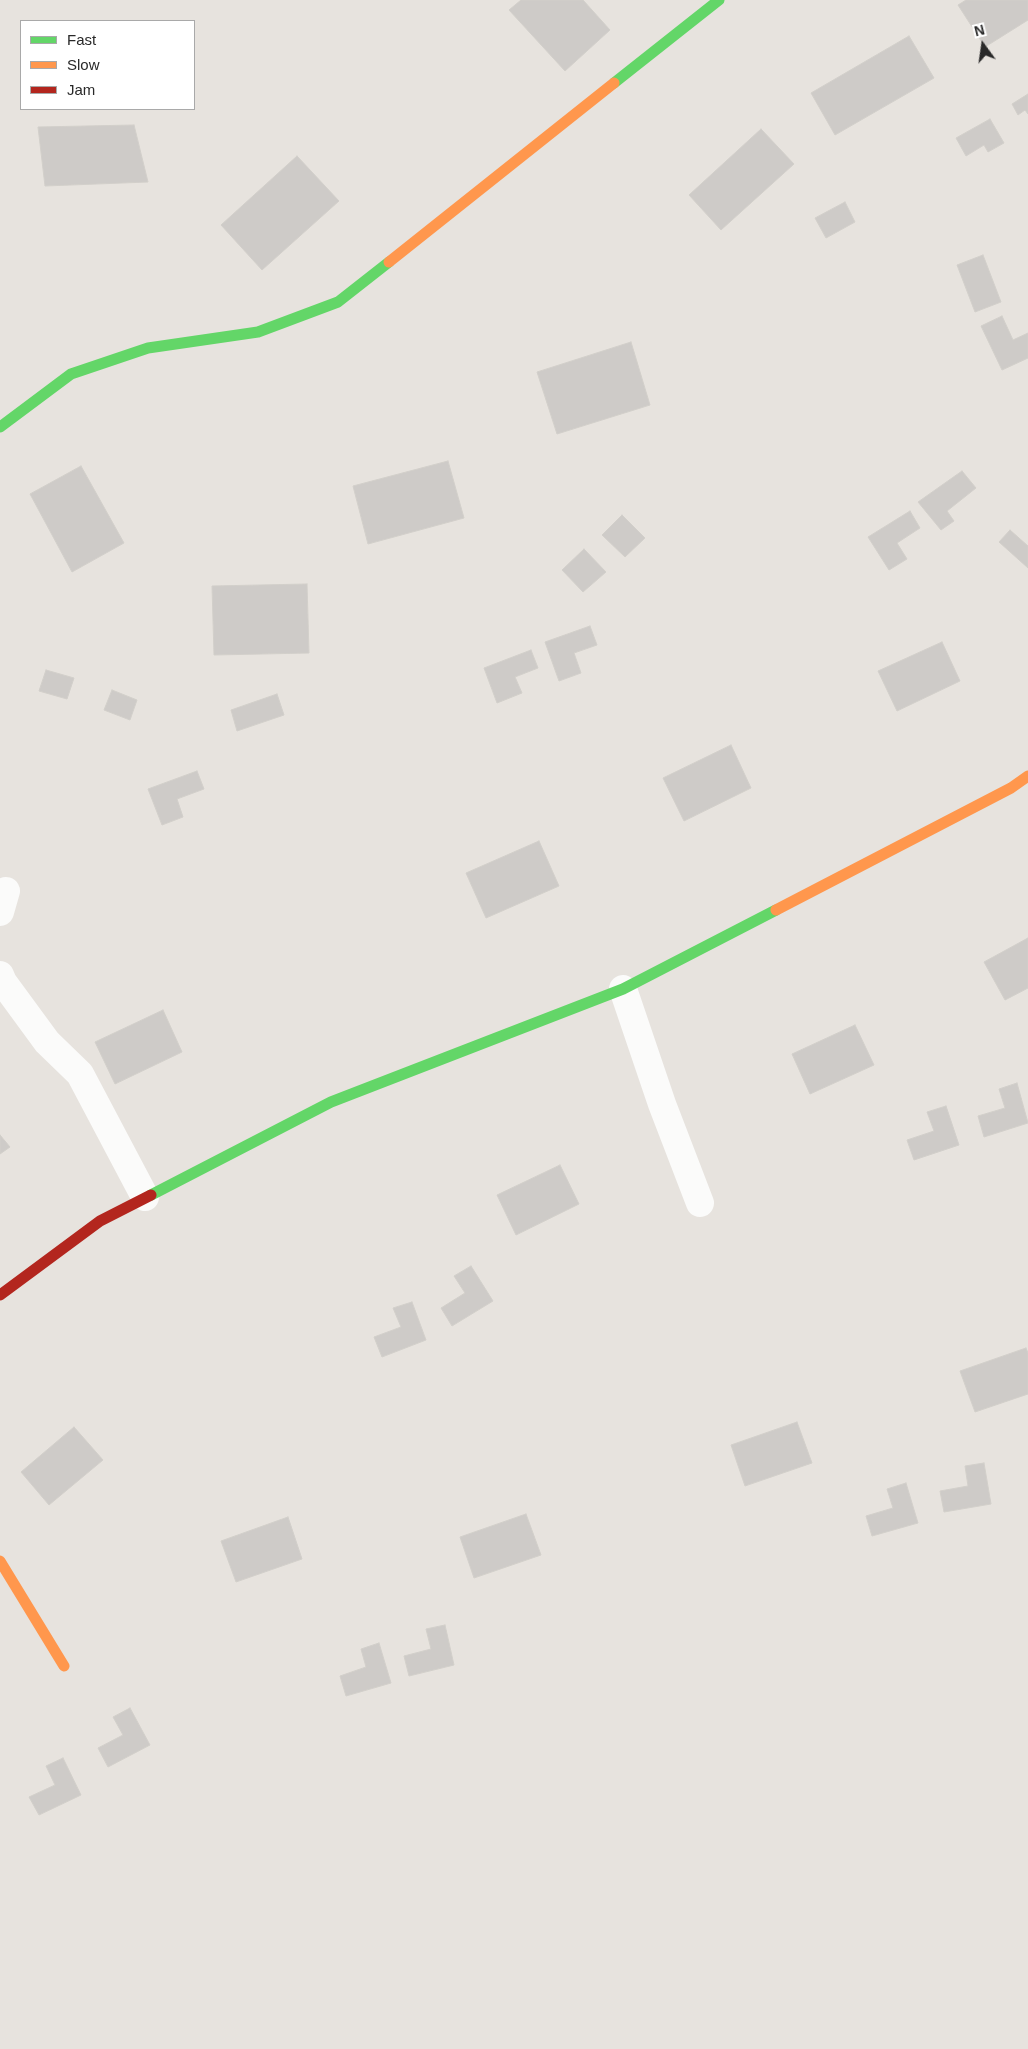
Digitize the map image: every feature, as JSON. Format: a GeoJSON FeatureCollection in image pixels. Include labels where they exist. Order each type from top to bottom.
{"type":"FeatureCollection","features":[{"type":"Feature","properties":{"kind":"street"},"geometry":{"type":"LineString","coordinates":[[0,427],[71,374],[148,348],[258,332],[338,302],[719,0]]}},
{"type":"Feature","properties":{"kind":"street"},"geometry":{"type":"LineString","coordinates":[[0,1295],[100,1221],[331,1102],[623,989],[1011,788],[1028,776]]}},
{"type":"Feature","properties":{"kind":"street"},"geometry":{"type":"LineString","coordinates":[[0,974],[3,982],[47,1042],[80,1074],[145,1197]]}},
{"type":"Feature","properties":{"kind":"street"},"geometry":{"type":"LineString","coordinates":[[623,989],[662,1104],[700,1203]]}},
{"type":"Feature","properties":{"kind":"street"},"geometry":{"type":"LineString","coordinates":[[0,1561],[64,1666]]}},
{"type":"Feature","properties":{"kind":"building"},"geometry":{"type":"Polygon","coordinates":[[[521,0],[583,0],[610,30],[565,71],[509,10],[521,0]]]}},
{"type":"Feature","properties":{"kind":"building"},"geometry":{"type":"Polygon","coordinates":[[[966,0],[1028,0],[1028,20],[985,47],[958,5],[966,0]]]}},
{"type":"Feature","properties":{"kind":"building"},"geometry":{"type":"Polygon","coordinates":[[[909,36],[934,78],[835,135],[811,93],[909,36]]]}},
{"type":"Feature","properties":{"kind":"building"},"geometry":{"type":"Polygon","coordinates":[[[1028,94],[1028,114],[1025,110],[1018,115],[1012,104],[1028,94]]]}},
{"type":"Feature","properties":{"kind":"building"},"geometry":{"type":"Polygon","coordinates":[[[990,119],[1004,143],[988,152],[984,145],[966,156],[956,138],[990,119]]]}},
{"type":"Feature","properties":{"kind":"building"},"geometry":{"type":"Polygon","coordinates":[[[134,125],[148,182],[45,186],[38,127],[134,125]]]}},
{"type":"Feature","properties":{"kind":"building"},"geometry":{"type":"Polygon","coordinates":[[[761,129],[794,164],[721,230],[689,195],[761,129]]]}},
{"type":"Feature","properties":{"kind":"building"},"geometry":{"type":"Polygon","coordinates":[[[297,156],[339,201],[262,270],[221,225],[297,156]]]}},
{"type":"Feature","properties":{"kind":"building"},"geometry":{"type":"Polygon","coordinates":[[[845,202],[855,222],[826,238],[815,218],[845,202]]]}},
{"type":"Feature","properties":{"kind":"building"},"geometry":{"type":"Polygon","coordinates":[[[983,255],[1001,302],[975,312],[957,265],[983,255]]]}},
{"type":"Feature","properties":{"kind":"building"},"geometry":{"type":"Polygon","coordinates":[[[1002,316],[1013,340],[1028,333],[1028,358],[1002,370],[981,326],[1002,316]]]}},
{"type":"Feature","properties":{"kind":"building"},"geometry":{"type":"Polygon","coordinates":[[[631,342],[650,405],[557,434],[537,372],[631,342]]]}},
{"type":"Feature","properties":{"kind":"building"},"geometry":{"type":"Polygon","coordinates":[[[448,461],[464,518],[368,544],[353,486],[448,461]]]}},
{"type":"Feature","properties":{"kind":"building"},"geometry":{"type":"Polygon","coordinates":[[[81,466],[124,543],[72,572],[30,494],[81,466]]]}},
{"type":"Feature","properties":{"kind":"building"},"geometry":{"type":"Polygon","coordinates":[[[962,471],[976,488],[947,511],[954,521],[941,530],[918,502],[962,471]]]}},
{"type":"Feature","properties":{"kind":"building"},"geometry":{"type":"Polygon","coordinates":[[[910,511],[920,528],[897,543],[907,559],[889,570],[868,537],[910,511]]]}},
{"type":"Feature","properties":{"kind":"building"},"geometry":{"type":"Polygon","coordinates":[[[622,515],[645,538],[625,557],[602,535],[622,515]]]}},
{"type":"Feature","properties":{"kind":"building"},"geometry":{"type":"Polygon","coordinates":[[[1010,530],[1028,546],[1028,568],[999,542],[1010,530]]]}},
{"type":"Feature","properties":{"kind":"building"},"geometry":{"type":"Polygon","coordinates":[[[584,549],[606,572],[583,592],[562,570],[584,549]]]}},
{"type":"Feature","properties":{"kind":"building"},"geometry":{"type":"Polygon","coordinates":[[[307,584],[309,653],[214,655],[212,586],[307,584]]]}},
{"type":"Feature","properties":{"kind":"building"},"geometry":{"type":"Polygon","coordinates":[[[590,626],[597,645],[574,653],[581,673],[559,681],[545,642],[590,626]]]}},
{"type":"Feature","properties":{"kind":"building"},"geometry":{"type":"Polygon","coordinates":[[[942,642],[960,681],[897,711],[878,671],[942,642]]]}},
{"type":"Feature","properties":{"kind":"building"},"geometry":{"type":"Polygon","coordinates":[[[531,650],[538,668],[515,677],[522,693],[497,703],[484,668],[531,650]]]}},
{"type":"Feature","properties":{"kind":"building"},"geometry":{"type":"Polygon","coordinates":[[[46,670],[74,678],[67,699],[39,691],[46,670]]]}},
{"type":"Feature","properties":{"kind":"building"},"geometry":{"type":"Polygon","coordinates":[[[112,690],[137,700],[130,720],[104,710],[112,690]]]}},
{"type":"Feature","properties":{"kind":"building"},"geometry":{"type":"Polygon","coordinates":[[[277,694],[284,715],[237,731],[231,710],[277,694]]]}},
{"type":"Feature","properties":{"kind":"building"},"geometry":{"type":"Polygon","coordinates":[[[731,745],[751,788],[684,821],[663,778],[731,745]]]}},
{"type":"Feature","properties":{"kind":"building"},"geometry":{"type":"Polygon","coordinates":[[[197,771],[204,789],[177,799],[183,817],[162,825],[148,789],[197,771]]]}},
{"type":"Feature","properties":{"kind":"building"},"geometry":{"type":"Polygon","coordinates":[[[539,841],[559,886],[486,918],[466,873],[539,841]]]}},
{"type":"Feature","properties":{"kind":"building"},"geometry":{"type":"Polygon","coordinates":[[[1028,938],[1028,988],[1005,1000],[984,962],[1028,938]]]}},
{"type":"Feature","properties":{"kind":"building"},"geometry":{"type":"Polygon","coordinates":[[[163,1010],[182,1052],[115,1084],[95,1042],[163,1010]]]}},
{"type":"Feature","properties":{"kind":"building"},"geometry":{"type":"Polygon","coordinates":[[[855,1025],[874,1065],[810,1094],[792,1054],[855,1025]]]}},
{"type":"Feature","properties":{"kind":"building"},"geometry":{"type":"Polygon","coordinates":[[[1017,1083],[1028,1123],[984,1137],[978,1116],[1005,1108],[999,1089],[1017,1083]]]}},
{"type":"Feature","properties":{"kind":"building"},"geometry":{"type":"Polygon","coordinates":[[[946,1106],[959,1145],[914,1160],[907,1140],[934,1131],[927,1112],[946,1106]]]}},
{"type":"Feature","properties":{"kind":"building"},"geometry":{"type":"Polygon","coordinates":[[[0,1135],[10,1147],[0,1154],[0,1135]]]}},
{"type":"Feature","properties":{"kind":"building"},"geometry":{"type":"Polygon","coordinates":[[[560,1165],[579,1204],[516,1235],[497,1195],[560,1165]]]}},
{"type":"Feature","properties":{"kind":"building"},"geometry":{"type":"Polygon","coordinates":[[[471,1266],[493,1301],[452,1326],[441,1308],[465,1293],[454,1276],[471,1266]]]}},
{"type":"Feature","properties":{"kind":"building"},"geometry":{"type":"Polygon","coordinates":[[[412,1302],[426,1340],[382,1357],[374,1337],[401,1327],[393,1308],[412,1302]]]}},
{"type":"Feature","properties":{"kind":"building"},"geometry":{"type":"Polygon","coordinates":[[[1026,1348],[1028,1353],[1028,1394],[975,1412],[960,1371],[1026,1348]]]}},
{"type":"Feature","properties":{"kind":"building"},"geometry":{"type":"Polygon","coordinates":[[[797,1422],[812,1463],[745,1486],[731,1445],[797,1422]]]}},
{"type":"Feature","properties":{"kind":"building"},"geometry":{"type":"Polygon","coordinates":[[[74,1427],[103,1460],[49,1505],[21,1472],[74,1427]]]}},
{"type":"Feature","properties":{"kind":"building"},"geometry":{"type":"Polygon","coordinates":[[[984,1463],[991,1504],[944,1512],[940,1491],[968,1486],[965,1466],[984,1463]]]}},
{"type":"Feature","properties":{"kind":"building"},"geometry":{"type":"Polygon","coordinates":[[[906,1483],[918,1523],[872,1536],[866,1516],[893,1508],[887,1489],[906,1483]]]}},
{"type":"Feature","properties":{"kind":"building"},"geometry":{"type":"Polygon","coordinates":[[[526,1514],[541,1555],[474,1578],[460,1537],[526,1514]]]}},
{"type":"Feature","properties":{"kind":"building"},"geometry":{"type":"Polygon","coordinates":[[[288,1517],[302,1559],[236,1582],[221,1541],[288,1517]]]}},
{"type":"Feature","properties":{"kind":"building"},"geometry":{"type":"Polygon","coordinates":[[[445,1625],[454,1665],[409,1676],[404,1656],[431,1649],[426,1629],[445,1625]]]}},
{"type":"Feature","properties":{"kind":"building"},"geometry":{"type":"Polygon","coordinates":[[[379,1643],[391,1683],[346,1696],[340,1676],[366,1667],[361,1649],[379,1643]]]}},
{"type":"Feature","properties":{"kind":"building"},"geometry":{"type":"Polygon","coordinates":[[[130,1708],[150,1745],[108,1767],[98,1748],[123,1735],[113,1717],[130,1708]]]}},
{"type":"Feature","properties":{"kind":"building"},"geometry":{"type":"Polygon","coordinates":[[[63,1758],[81,1795],[39,1815],[29,1797],[55,1785],[46,1766],[63,1758]]]}},
{"type":"Feature","properties":{"kind":"traffic: fast"},"geometry":{"type":"LineString","coordinates":[[614,83],[719,0]]}},
{"type":"Feature","properties":{"kind":"traffic: fast"},"geometry":{"type":"LineString","coordinates":[[0,427],[71,374],[148,348],[258,332],[338,302],[389,262]]}},
{"type":"Feature","properties":{"kind":"traffic: fast"},"geometry":{"type":"LineString","coordinates":[[151,1195],[331,1102],[623,989],[776,910]]}},
{"type":"Feature","properties":{"kind":"traffic: slow"},"geometry":{"type":"LineString","coordinates":[[389,262],[614,83]]}},
{"type":"Feature","properties":{"kind":"traffic: slow"},"geometry":{"type":"LineString","coordinates":[[776,910],[1011,788],[1028,776]]}},
{"type":"Feature","properties":{"kind":"traffic: slow"},"geometry":{"type":"LineString","coordinates":[[0,1561],[64,1666]]}},
{"type":"Feature","properties":{"kind":"traffic: jam"},"geometry":{"type":"LineString","coordinates":[[0,1295],[100,1221],[151,1195]]}}]}
